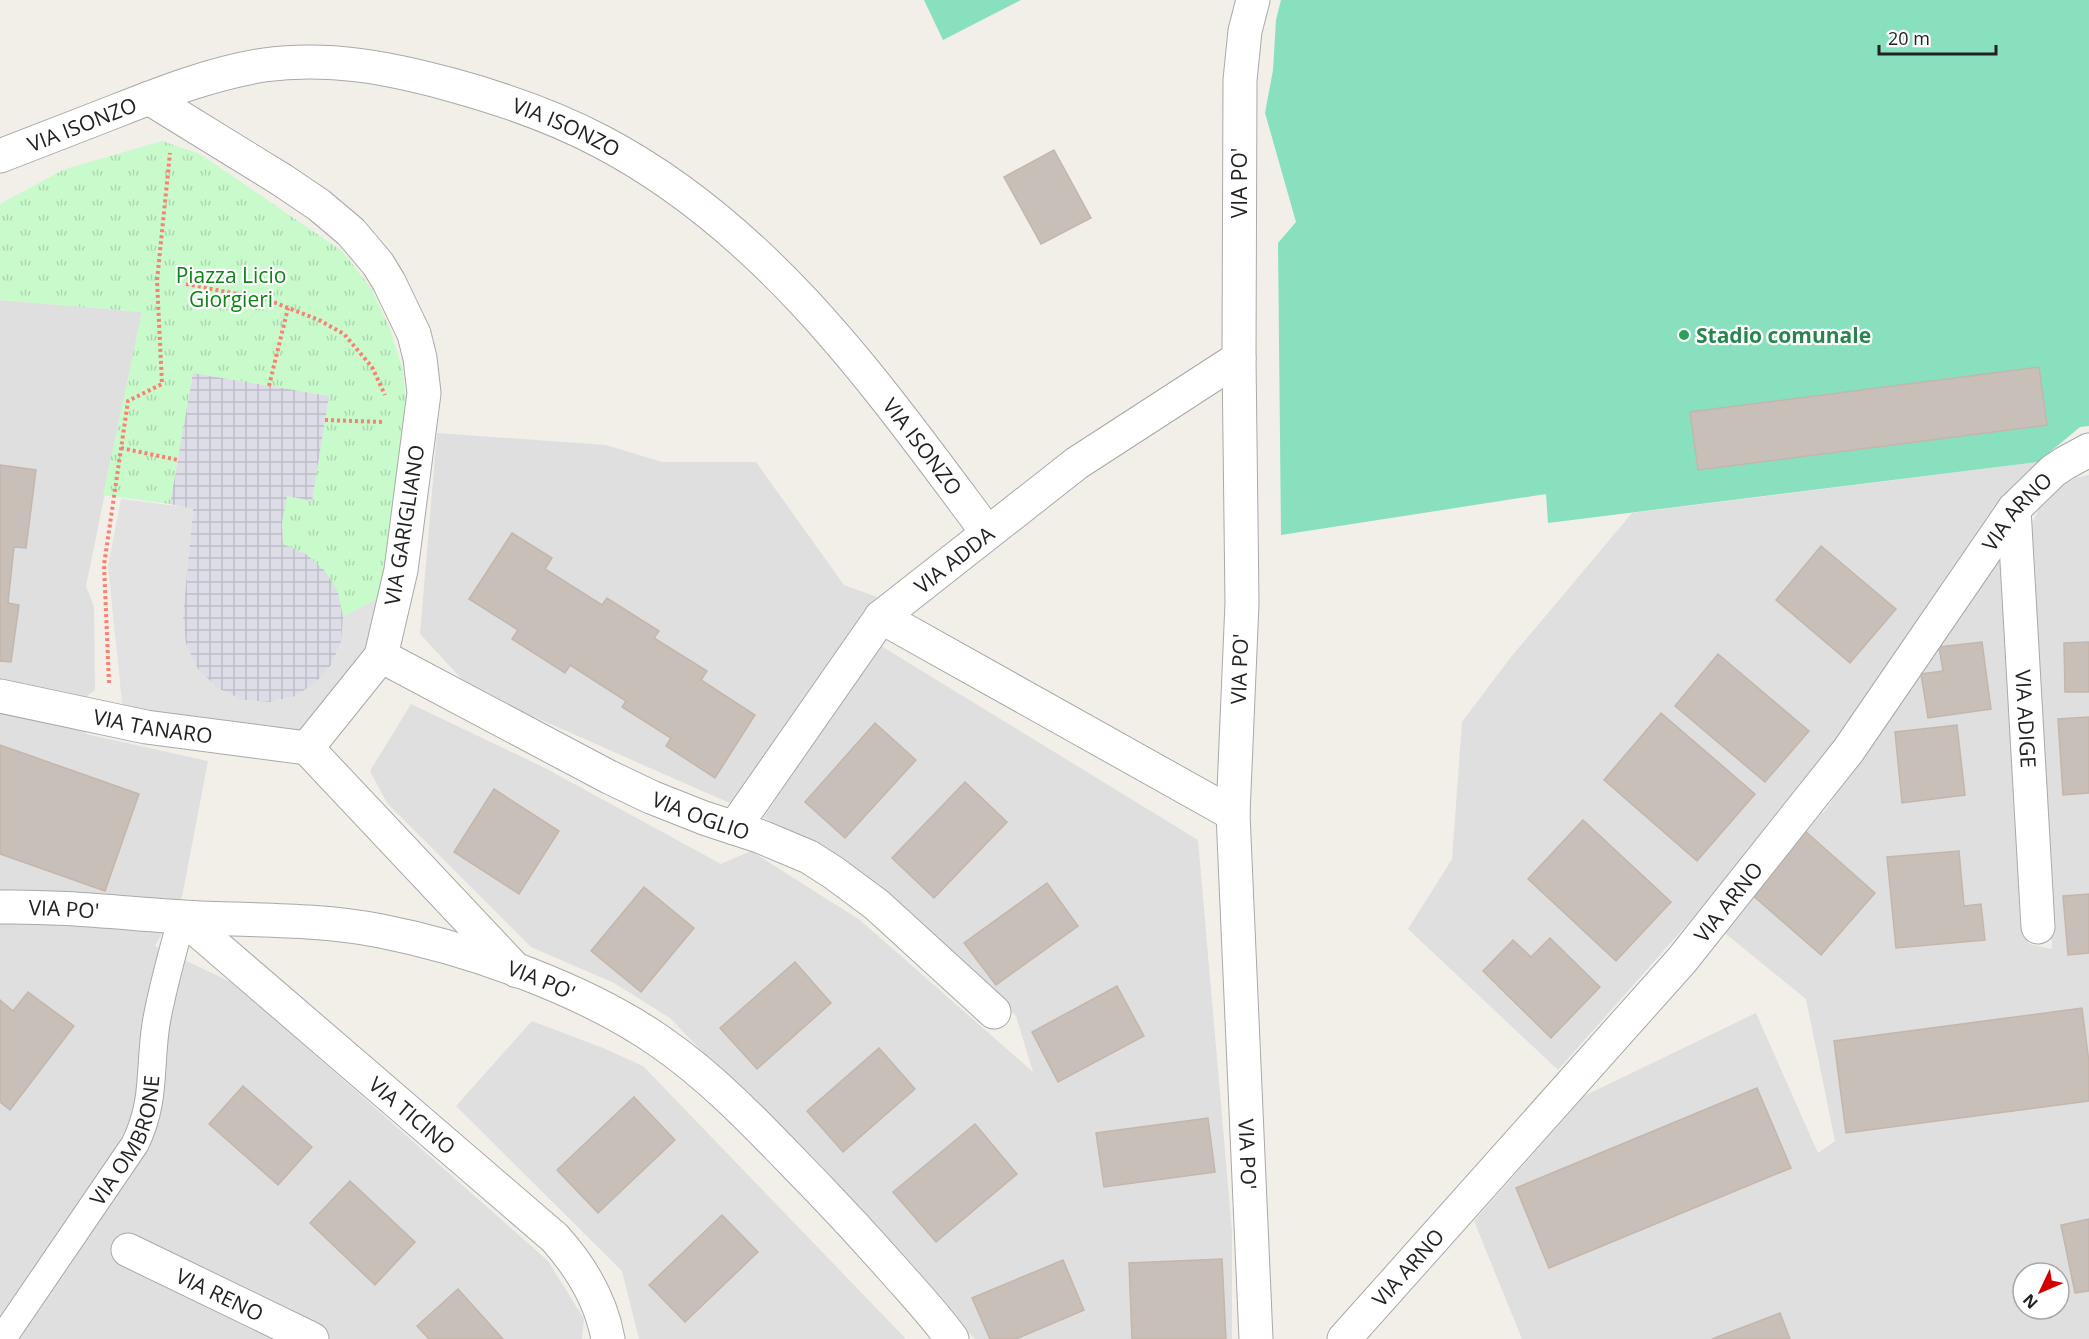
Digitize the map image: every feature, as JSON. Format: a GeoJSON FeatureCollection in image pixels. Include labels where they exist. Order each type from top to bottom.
{"type":"FeatureCollection","features":[{"type":"Feature","properties":{"kind":"street","name":"VIA PO'"},"geometry":{"type":"LineString","coordinates":[[1253,0],[1245,31],[1240,80],[1239,358],[1242,603],[1233,814],[1256,1339]]}},
{"type":"Feature","properties":{"kind":"street","name":"VIA ISONZO"},"geometry":{"type":"LineString","coordinates":[[0,156],[162,105],[209,78],[245,68],[290,62],[332,61],[404,72],[488,95],[602,141],[710,214],[794,290],[844,344],[987,532]]}},
{"type":"Feature","properties":{"kind":"street","name":"VIA GARIGLIANO"},"geometry":{"type":"LineString","coordinates":[[162,105],[262,166],[319,205],[351,232],[378,264],[403,309],[414,334],[420,358],[424,393],[406,422],[401,570],[381,656],[307,748]]}},
{"type":"Feature","properties":{"kind":"street","name":"VIA ADDA"},"geometry":{"type":"LineString","coordinates":[[734,828],[880,617],[1077,464],[1239,358]]}},
{"type":"Feature","properties":{"kind":"street","name":"VIA ARNO"},"geometry":{"type":"LineString","coordinates":[[1344,1339],[1682,960],[1848,751],[2014,509],[2053,471],[2089,450]]}},
{"type":"Feature","properties":{"kind":"street","name":"VIA ADIGE"},"geometry":{"type":"LineString","coordinates":[[2014,509],[2038,927]]}},
{"type":"Feature","properties":{"kind":"street"},"geometry":{"type":"LineString","coordinates":[[880,617],[1233,814]]}},
{"type":"Feature","properties":{"kind":"street","name":"VIA OGLIO"},"geometry":{"type":"LineString","coordinates":[[381,656],[609,777],[704,818],[785,846],[834,873],[877,905],[994,1012]]}},
{"type":"Feature","properties":{"kind":"street","name":"VIA TANARO"},"geometry":{"type":"LineString","coordinates":[[0,696],[146,727],[307,748]]}},
{"type":"Feature","properties":{"kind":"street"},"geometry":{"type":"LineString","coordinates":[[307,748],[517,971]]}},
{"type":"Feature","properties":{"kind":"street","name":"VIA PO'"},"geometry":{"type":"LineString","coordinates":[[0,908],[77,908],[182,917],[328,924],[369,929],[438,945],[517,971],[580,997],[621,1017],[662,1042],[703,1075],[831,1201],[916,1295],[952,1339]]}},
{"type":"Feature","properties":{"kind":"street","name":"VIA OMBRONE"},"geometry":{"type":"LineString","coordinates":[[2,1339],[135,1144],[140,1133],[149,1107],[156,1025],[182,917]]}},
{"type":"Feature","properties":{"kind":"street","name":"VIA TICINO"},"geometry":{"type":"LineString","coordinates":[[182,917],[555,1238],[570,1255],[592,1289],[600,1308],[608,1339]]}},
{"type":"Feature","properties":{"kind":"street","name":"VIA RENO"},"geometry":{"type":"LineString","coordinates":[[128,1250],[312,1339]]}},
{"type":"Feature","properties":{"kind":"path"},"geometry":{"type":"LineString","coordinates":[[110,720],[104,565],[128,401],[162,384],[157,281],[162,105]]}},
{"type":"Feature","properties":{"kind":"path"},"geometry":{"type":"LineString","coordinates":[[186,284],[268,300],[319,320],[344,334],[372,367],[386,396],[406,422]]}},
{"type":"Feature","properties":{"kind":"path"},"geometry":{"type":"LineString","coordinates":[[269,386],[288,308]]}},
{"type":"Feature","properties":{"kind":"path"},"geometry":{"type":"LineString","coordinates":[[325,420],[406,422]]}},
{"type":"Feature","properties":{"kind":"path"},"geometry":{"type":"LineString","coordinates":[[121,448],[178,460]]}},
{"type":"Feature","properties":{"kind":"shaded area"},"geometry":{"type":"Polygon","coordinates":[[[0,300],[142,312],[86,586],[94,607],[95,690],[88,695],[86,734],[208,761],[182,897],[155,946],[235,984],[548,1261],[584,1319],[582,1339],[0,1339],[0,300]]]}},
{"type":"Feature","properties":{"kind":"shaded area","name":"Piazza Licio Giorgieri"},"geometry":{"type":"Polygon","coordinates":[[[193,373],[329,396],[312,501],[287,496],[282,523],[283,544],[306,554],[325,571],[338,592],[343,617],[341,642],[331,665],[314,684],[293,697],[269,702],[243,700],[218,688],[198,669],[186,644],[183,616],[193,509],[170,504],[193,373]]]}},
{"type":"Feature","properties":{"kind":"shaded area"},"geometry":{"type":"Polygon","coordinates":[[[437,433],[606,445],[662,462],[756,462],[844,585],[877,597],[734,805],[471,689],[420,634],[437,433]]]}},
{"type":"Feature","properties":{"kind":"shaded area"},"geometry":{"type":"Polygon","coordinates":[[[2038,462],[1768,833],[1558,1070],[1408,929],[1452,859],[1462,722],[1511,657],[1632,513],[2038,462]]]}},
{"type":"Feature","properties":{"kind":"shaded area"},"geometry":{"type":"Polygon","coordinates":[[[2089,475],[2089,1339],[1522,1339],[1474,1221],[1584,1096],[1756,1013],[1818,1153],[1835,1141],[1806,999],[1721,930],[1827,808],[1968,591],[2006,544],[2020,923],[2029,944],[2052,949],[2028,573],[2030,526],[2048,492],[2074,478],[2089,475]]]}},
{"type":"Feature","properties":{"kind":"shaded area"},"geometry":{"type":"Polygon","coordinates":[[[121,499],[193,508],[183,616],[186,644],[243,700],[269,702],[293,697],[331,665],[341,642],[343,617],[382,596],[381,656],[307,748],[124,722],[108,566],[121,499]]]}},
{"type":"Feature","properties":{"kind":"shaded area"},"geometry":{"type":"Polygon","coordinates":[[[878,644],[1198,840],[1232,1231],[1232,1339],[975,1339],[670,1018],[614,983],[531,947],[387,803],[370,771],[411,704],[545,768],[721,864],[751,851],[860,920],[1033,1072],[1016,1016],[888,896],[764,817],[878,644]]]}},
{"type":"Feature","properties":{"kind":"shaded area"},"geometry":{"type":"Polygon","coordinates":[[[532,1021],[643,1066],[906,1339],[639,1339],[622,1271],[456,1106],[532,1021]]]}},
{"type":"Feature","properties":{"kind":"green space"},"geometry":{"type":"Polygon","coordinates":[[[924,0],[1021,0],[943,40],[924,0]]]}},
{"type":"Feature","properties":{"kind":"green space","name":"Stadio comunale"},"geometry":{"type":"Polygon","coordinates":[[[1281,0],[2089,0],[2089,426],[2080,427],[2038,462],[1548,523],[1546,494],[1281,535],[1278,243],[1296,222],[1265,113],[1273,70],[1276,20],[1281,0]]]}},
{"type":"Feature","properties":{"kind":"green space","name":"Piazza Licio Giorgieri"},"geometry":{"type":"Polygon","coordinates":[[[162,141],[200,154],[342,251],[371,288],[390,329],[403,370],[408,422],[382,596],[343,617],[338,592],[306,554],[283,544],[282,523],[286,496],[312,501],[329,396],[193,373],[170,504],[103,495],[142,312],[0,300],[0,204],[65,169],[162,141]]]}},
{"type":"Feature","properties":{"kind":"building"},"geometry":{"type":"Polygon","coordinates":[[[1054,150],[1091,218],[1041,244],[1004,177],[1054,150]]]}},
{"type":"Feature","properties":{"kind":"building"},"geometry":{"type":"Polygon","coordinates":[[[2039,367],[2047,425],[1698,470],[1690,412],[2039,367]]]}},
{"type":"Feature","properties":{"kind":"building"},"geometry":{"type":"Polygon","coordinates":[[[0,465],[36,470],[26,548],[14,547],[8,603],[19,605],[11,662],[0,661],[0,465]]]}},
{"type":"Feature","properties":{"kind":"building"},"geometry":{"type":"Polygon","coordinates":[[[512,533],[552,558],[545,569],[602,605],[607,598],[659,631],[654,638],[707,671],[701,680],[755,715],[715,778],[666,746],[671,738],[622,707],[626,701],[570,665],[565,673],[512,639],[518,630],[469,599],[512,533]]]}},
{"type":"Feature","properties":{"kind":"building"},"geometry":{"type":"Polygon","coordinates":[[[1821,546],[1896,609],[1850,663],[1776,600],[1821,546]]]}},
{"type":"Feature","properties":{"kind":"building"},"geometry":{"type":"Polygon","coordinates":[[[1982,642],[1991,709],[1928,718],[1921,674],[1943,671],[1939,647],[1982,642]]]}},
{"type":"Feature","properties":{"kind":"building"},"geometry":{"type":"Polygon","coordinates":[[[2089,642],[2089,692],[2065,692],[2064,643],[2089,642]]]}},
{"type":"Feature","properties":{"kind":"building"},"geometry":{"type":"Polygon","coordinates":[[[1718,654],[1809,731],[1765,782],[1675,706],[1718,654]]]}},
{"type":"Feature","properties":{"kind":"building"},"geometry":{"type":"Polygon","coordinates":[[[1661,713],[1755,794],[1697,861],[1604,780],[1661,713]]]}},
{"type":"Feature","properties":{"kind":"building"},"geometry":{"type":"Polygon","coordinates":[[[2089,717],[2089,793],[2063,795],[2058,719],[2089,717]]]}},
{"type":"Feature","properties":{"kind":"building"},"geometry":{"type":"Polygon","coordinates":[[[875,723],[916,760],[845,838],[805,802],[875,723]]]}},
{"type":"Feature","properties":{"kind":"building"},"geometry":{"type":"Polygon","coordinates":[[[1957,725],[1965,795],[1902,803],[1895,732],[1957,725]]]}},
{"type":"Feature","properties":{"kind":"building"},"geometry":{"type":"Polygon","coordinates":[[[0,745],[139,794],[105,891],[0,854],[0,745]]]}},
{"type":"Feature","properties":{"kind":"building"},"geometry":{"type":"Polygon","coordinates":[[[965,782],[1007,822],[934,898],[892,858],[965,782]]]}},
{"type":"Feature","properties":{"kind":"building"},"geometry":{"type":"Polygon","coordinates":[[[494,789],[559,831],[519,894],[454,852],[494,789]]]}},
{"type":"Feature","properties":{"kind":"building"},"geometry":{"type":"Polygon","coordinates":[[[1583,820],[1671,902],[1616,961],[1528,879],[1583,820]]]}},
{"type":"Feature","properties":{"kind":"building"},"geometry":{"type":"Polygon","coordinates":[[[1805,831],[1875,893],[1821,955],[1750,893],[1805,831]]]}},
{"type":"Feature","properties":{"kind":"building"},"geometry":{"type":"Polygon","coordinates":[[[1959,851],[1964,906],[1981,904],[1985,940],[1896,948],[1887,857],[1959,851]]]}},
{"type":"Feature","properties":{"kind":"building"},"geometry":{"type":"Polygon","coordinates":[[[1047,883],[1078,926],[996,985],[964,943],[1047,883]]]}},
{"type":"Feature","properties":{"kind":"building"},"geometry":{"type":"Polygon","coordinates":[[[644,887],[694,928],[641,992],[591,951],[644,887]]]}},
{"type":"Feature","properties":{"kind":"building"},"geometry":{"type":"Polygon","coordinates":[[[2089,894],[2089,953],[2068,955],[2063,896],[2089,894]]]}},
{"type":"Feature","properties":{"kind":"building"},"geometry":{"type":"Polygon","coordinates":[[[1550,938],[1600,987],[1551,1038],[1483,971],[1513,940],[1531,957],[1550,938]]]}},
{"type":"Feature","properties":{"kind":"building"},"geometry":{"type":"Polygon","coordinates":[[[795,962],[831,1003],[757,1069],[720,1028],[795,962]]]}},
{"type":"Feature","properties":{"kind":"building"},"geometry":{"type":"Polygon","coordinates":[[[1117,986],[1144,1036],[1058,1082],[1032,1032],[1117,986]]]}},
{"type":"Feature","properties":{"kind":"building"},"geometry":{"type":"Polygon","coordinates":[[[28,992],[74,1026],[10,1110],[0,1102],[0,1000],[13,1011],[28,992]]]}},
{"type":"Feature","properties":{"kind":"building"},"geometry":{"type":"Polygon","coordinates":[[[2082,1008],[2089,1062],[2089,1101],[1846,1133],[1834,1041],[2082,1008]]]}},
{"type":"Feature","properties":{"kind":"building"},"geometry":{"type":"Polygon","coordinates":[[[879,1048],[915,1089],[843,1152],[807,1111],[879,1048]]]}},
{"type":"Feature","properties":{"kind":"building"},"geometry":{"type":"Polygon","coordinates":[[[243,1086],[312,1147],[278,1185],[209,1124],[243,1086]]]}},
{"type":"Feature","properties":{"kind":"building"},"geometry":{"type":"Polygon","coordinates":[[[1757,1088],[1791,1168],[1549,1268],[1516,1188],[1757,1088]]]}},
{"type":"Feature","properties":{"kind":"building"},"geometry":{"type":"Polygon","coordinates":[[[634,1097],[675,1140],[598,1213],[557,1170],[634,1097]]]}},
{"type":"Feature","properties":{"kind":"building"},"geometry":{"type":"Polygon","coordinates":[[[1208,1118],[1215,1172],[1104,1187],[1096,1133],[1208,1118]]]}},
{"type":"Feature","properties":{"kind":"building"},"geometry":{"type":"Polygon","coordinates":[[[975,1124],[1017,1174],[936,1242],[893,1192],[975,1124]]]}},
{"type":"Feature","properties":{"kind":"building"},"geometry":{"type":"Polygon","coordinates":[[[350,1181],[415,1242],[375,1285],[310,1223],[350,1181]]]}},
{"type":"Feature","properties":{"kind":"building"},"geometry":{"type":"Polygon","coordinates":[[[722,1215],[758,1252],[685,1322],[649,1285],[722,1215]]]}},
{"type":"Feature","properties":{"kind":"building"},"geometry":{"type":"Polygon","coordinates":[[[2089,1219],[2089,1291],[2075,1293],[2071,1261],[2068,1261],[2061,1225],[2089,1219]]]}},
{"type":"Feature","properties":{"kind":"building"},"geometry":{"type":"Polygon","coordinates":[[[1222,1259],[1226,1339],[1132,1339],[1129,1263],[1222,1259]]]}},
{"type":"Feature","properties":{"kind":"building"},"geometry":{"type":"Polygon","coordinates":[[[1063,1260],[1084,1310],[1016,1339],[990,1339],[972,1298],[1063,1260]]]}},
{"type":"Feature","properties":{"kind":"building"},"geometry":{"type":"Polygon","coordinates":[[[458,1289],[503,1339],[429,1339],[417,1326],[458,1289]]]}},
{"type":"Feature","properties":{"kind":"building"},"geometry":{"type":"Polygon","coordinates":[[[1780,1313],[1790,1339],[1712,1339],[1780,1313]]]}},
{"type":"Feature","properties":{"kind":"place","name":"Stadio comunale"},"geometry":{"type":"Point","coordinates":[1684,335]}}]}
